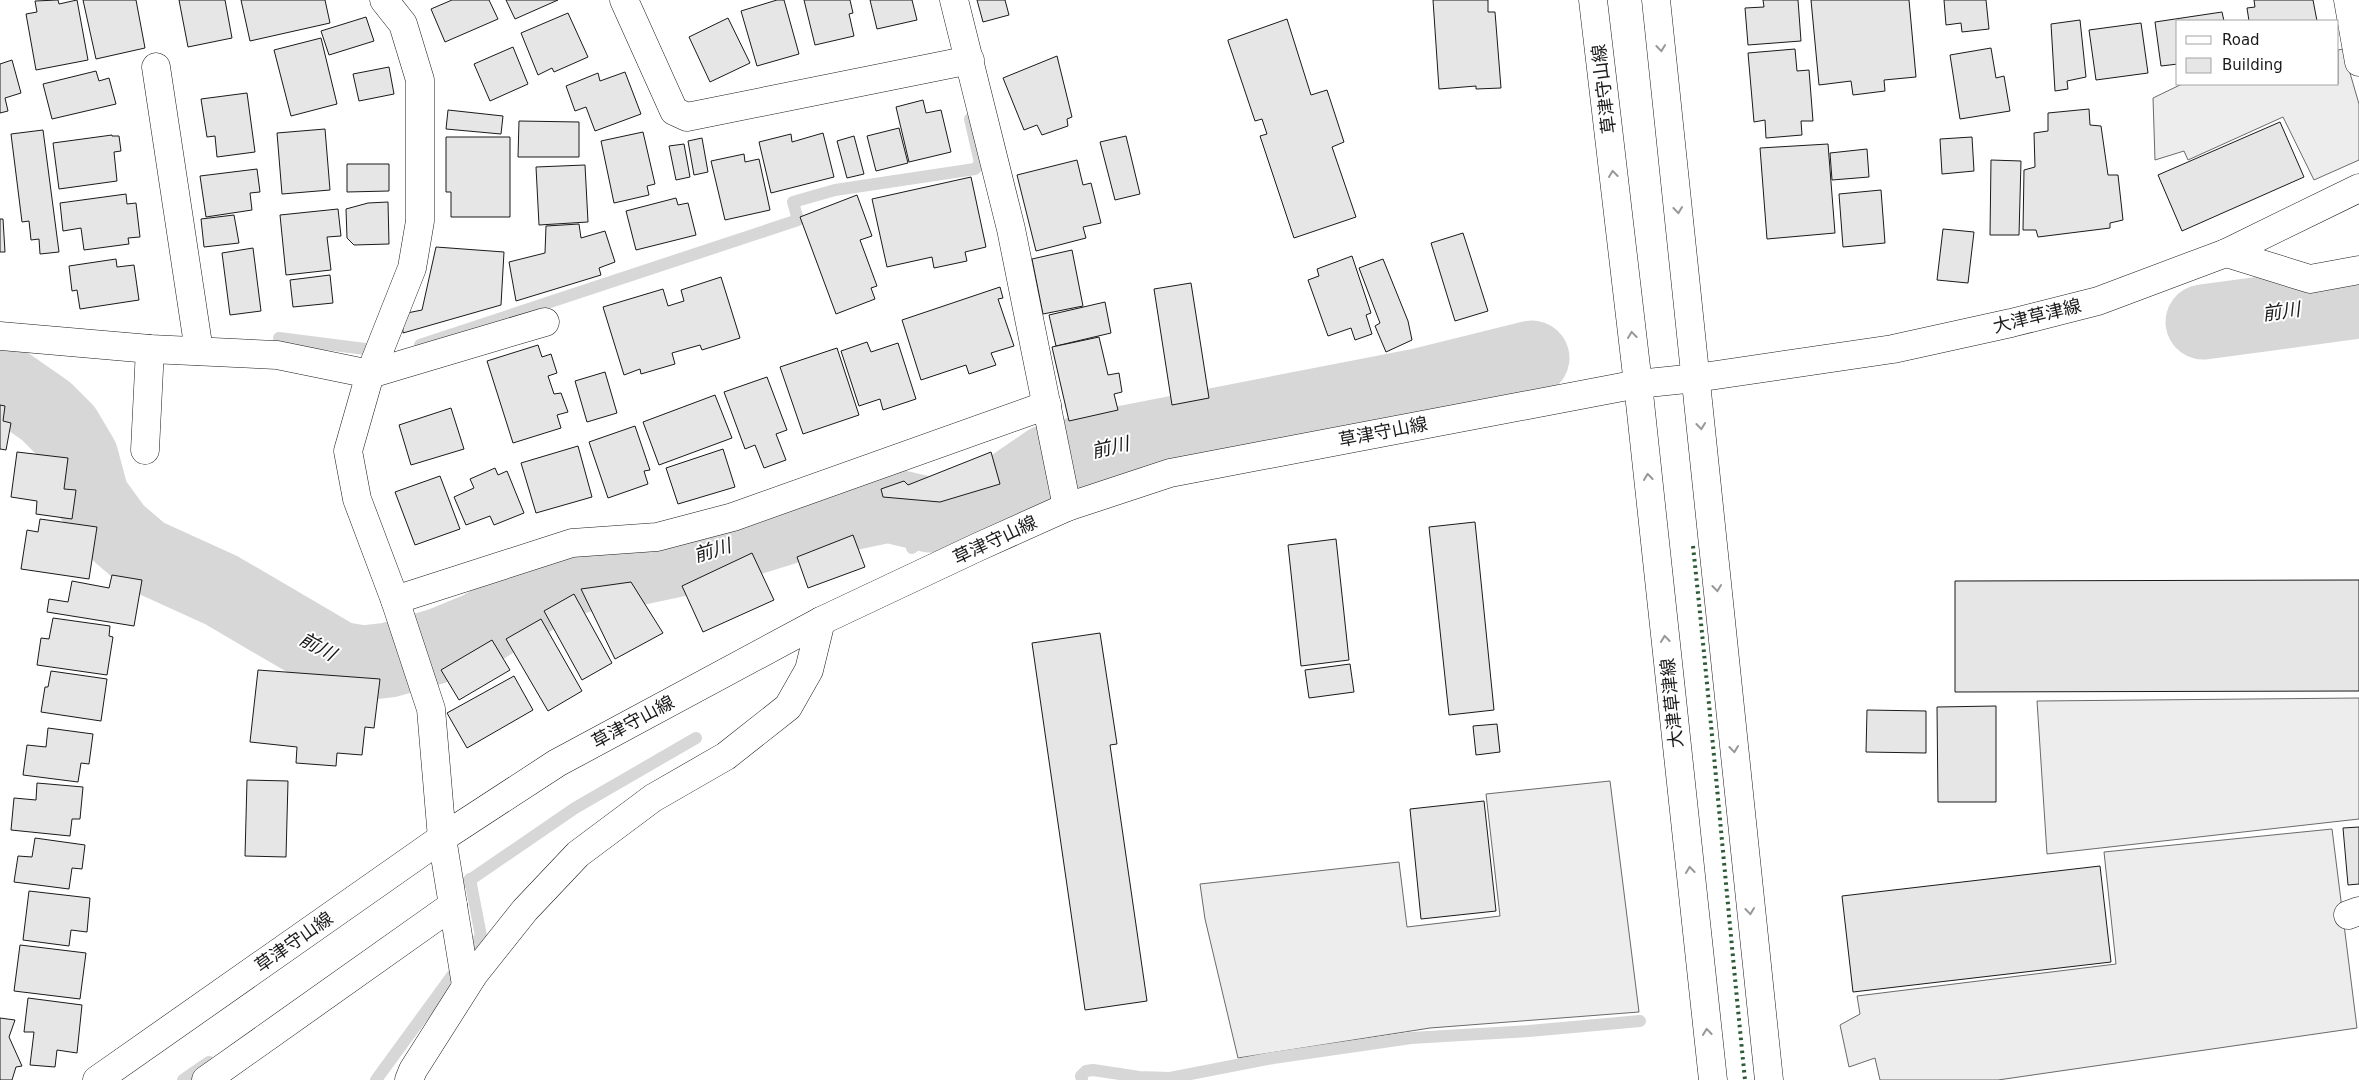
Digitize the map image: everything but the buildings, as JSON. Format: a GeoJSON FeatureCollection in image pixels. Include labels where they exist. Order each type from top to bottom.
{"type":"FeatureCollection","features":[{"type":"Feature","properties":{"kind":"main road"},"geometry":{"type":"LineString","coordinates":[[384,0],[402,24],[420,80],[420,220],[412,268],[370,374],[348,451],[357,499],[395,600],[431,708],[442,838],[466,985]]}},
{"type":"Feature","properties":{"kind":"main road"},"geometry":{"type":"LineString","coordinates":[[624,0],[674,111],[687,117],[970,60]]}},
{"type":"Feature","properties":{"kind":"main road"},"geometry":{"type":"LineString","coordinates":[[954,0],[1011,229],[1067,507]]}},
{"type":"Feature","properties":{"kind":"main road","name":"草津守山線"},"geometry":{"type":"LineString","coordinates":[[97,1080],[442,838],[557,763],[821,621],[1067,507],[1170,473],[1638,384],[1593,0]]}},
{"type":"Feature","properties":{"kind":"main road"},"geometry":{"type":"LineString","coordinates":[[1656,0],[1769,1080]]}},
{"type":"Feature","properties":{"kind":"main road"},"geometry":{"type":"LineString","coordinates":[[2348,0],[2359,62]]}},
{"type":"Feature","properties":{"kind":"main road"},"geometry":{"type":"LineString","coordinates":[[156,67],[199,351]]}},
{"type":"Feature","properties":{"kind":"main road","name":"大津草津線"},"geometry":{"type":"LineString","coordinates":[[1713,1080],[1638,384],[1696,378],[1893,349],[2011,323],[2098,301],[2226,253],[2359,188]]}},
{"type":"Feature","properties":{"kind":"main road"},"geometry":{"type":"LineString","coordinates":[[2226,253],[2310,279],[2359,270]]}},
{"type":"Feature","properties":{"kind":"main road"},"geometry":{"type":"LineString","coordinates":[[0,336],[150,349],[277,355],[370,374],[545,322]]}},
{"type":"Feature","properties":{"kind":"main road"},"geometry":{"type":"LineString","coordinates":[[145,450],[150,349]]}},
{"type":"Feature","properties":{"kind":"main road"},"geometry":{"type":"LineString","coordinates":[[395,600],[572,543],[657,537],[733,518],[1047,405]]}},
{"type":"Feature","properties":{"kind":"main road"},"geometry":{"type":"LineString","coordinates":[[409,1080],[413,1070],[466,985],[525,910],[578,854],[653,798],[726,756],[788,707],[809,670],[821,621]]}},
{"type":"Feature","properties":{"kind":"main road"},"geometry":{"type":"LineString","coordinates":[[206,1080],[453,905]]}},
{"type":"Feature","properties":{"kind":"shaded area"},"geometry":{"type":"Polygon","coordinates":[[[2343,49],[2359,104],[2359,160],[2314,180],[2283,117],[2188,160],[2184,151],[2155,160],[2153,98],[2180,85],[2339,85],[2339,50],[2343,49]]]}},
{"type":"Feature","properties":{"kind":"shaded area"},"geometry":{"type":"Polygon","coordinates":[[[2359,698],[2359,819],[2047,854],[2037,701],[2359,698]]]}},
{"type":"Feature","properties":{"kind":"shaded area"},"geometry":{"type":"Polygon","coordinates":[[[1610,781],[1639,1012],[1430,1028],[1238,1058],[1205,919],[1200,884],[1399,862],[1407,927],[1500,916],[1486,794],[1610,781]]]}},
{"type":"Feature","properties":{"kind":"shaded area"},"geometry":{"type":"Polygon","coordinates":[[[2332,829],[2357,1028],[1998,1080],[1880,1080],[1875,1058],[1849,1067],[1840,1025],[1860,1014],[1857,996],[2116,964],[2104,852],[2332,829]]]}},
{"type":"Feature","properties":{"kind":"waterway"},"geometry":{"type":"LineString","coordinates":[[420,345],[798,220],[793,202],[835,190],[975,169],[980,163],[970,119]]}},
{"type":"Feature","properties":{"kind":"waterway","name":"前川"},"geometry":{"type":"LineString","coordinates":[[2203,322],[2359,301]]}},
{"type":"Feature","properties":{"kind":"waterway"},"geometry":{"type":"LineString","coordinates":[[279,338],[381,351]]}},
{"type":"Feature","properties":{"kind":"waterway","name":"前川"},"geometry":{"type":"LineString","coordinates":[[0,379],[46,411],[65,430],[81,457],[92,498],[116,531],[144,555],[221,590],[339,659],[363,663],[389,660],[441,645],[480,629],[564,580],[604,569],[641,567],[688,557],[793,525],[888,505],[930,515],[951,514],[994,499],[1048,462],[1104,447],[1423,385],[1532,358]]}},
{"type":"Feature","properties":{"kind":"waterway"},"geometry":{"type":"LineString","coordinates":[[912,548],[951,514]]}},
{"type":"Feature","properties":{"kind":"waterway"},"geometry":{"type":"LineString","coordinates":[[467,882],[575,808],[696,738]]}},
{"type":"Feature","properties":{"kind":"waterway"},"geometry":{"type":"LineString","coordinates":[[376,1080],[481,936],[470,879]]}},
{"type":"Feature","properties":{"kind":"waterway"},"geometry":{"type":"LineString","coordinates":[[1082,1080],[1081,1076],[1086,1071],[1093,1070],[1139,1077],[1170,1078],[1273,1058],[1411,1038],[1529,1031],[1640,1021]]}},
{"type":"Feature","properties":{"kind":"waterway"},"geometry":{"type":"LineString","coordinates":[[183,1080],[209,1062]]}},
{"type":"Feature","properties":{"kind":"hedge"},"geometry":{"type":"LineString","coordinates":[[1693,546],[1745,1080]]}}]}
